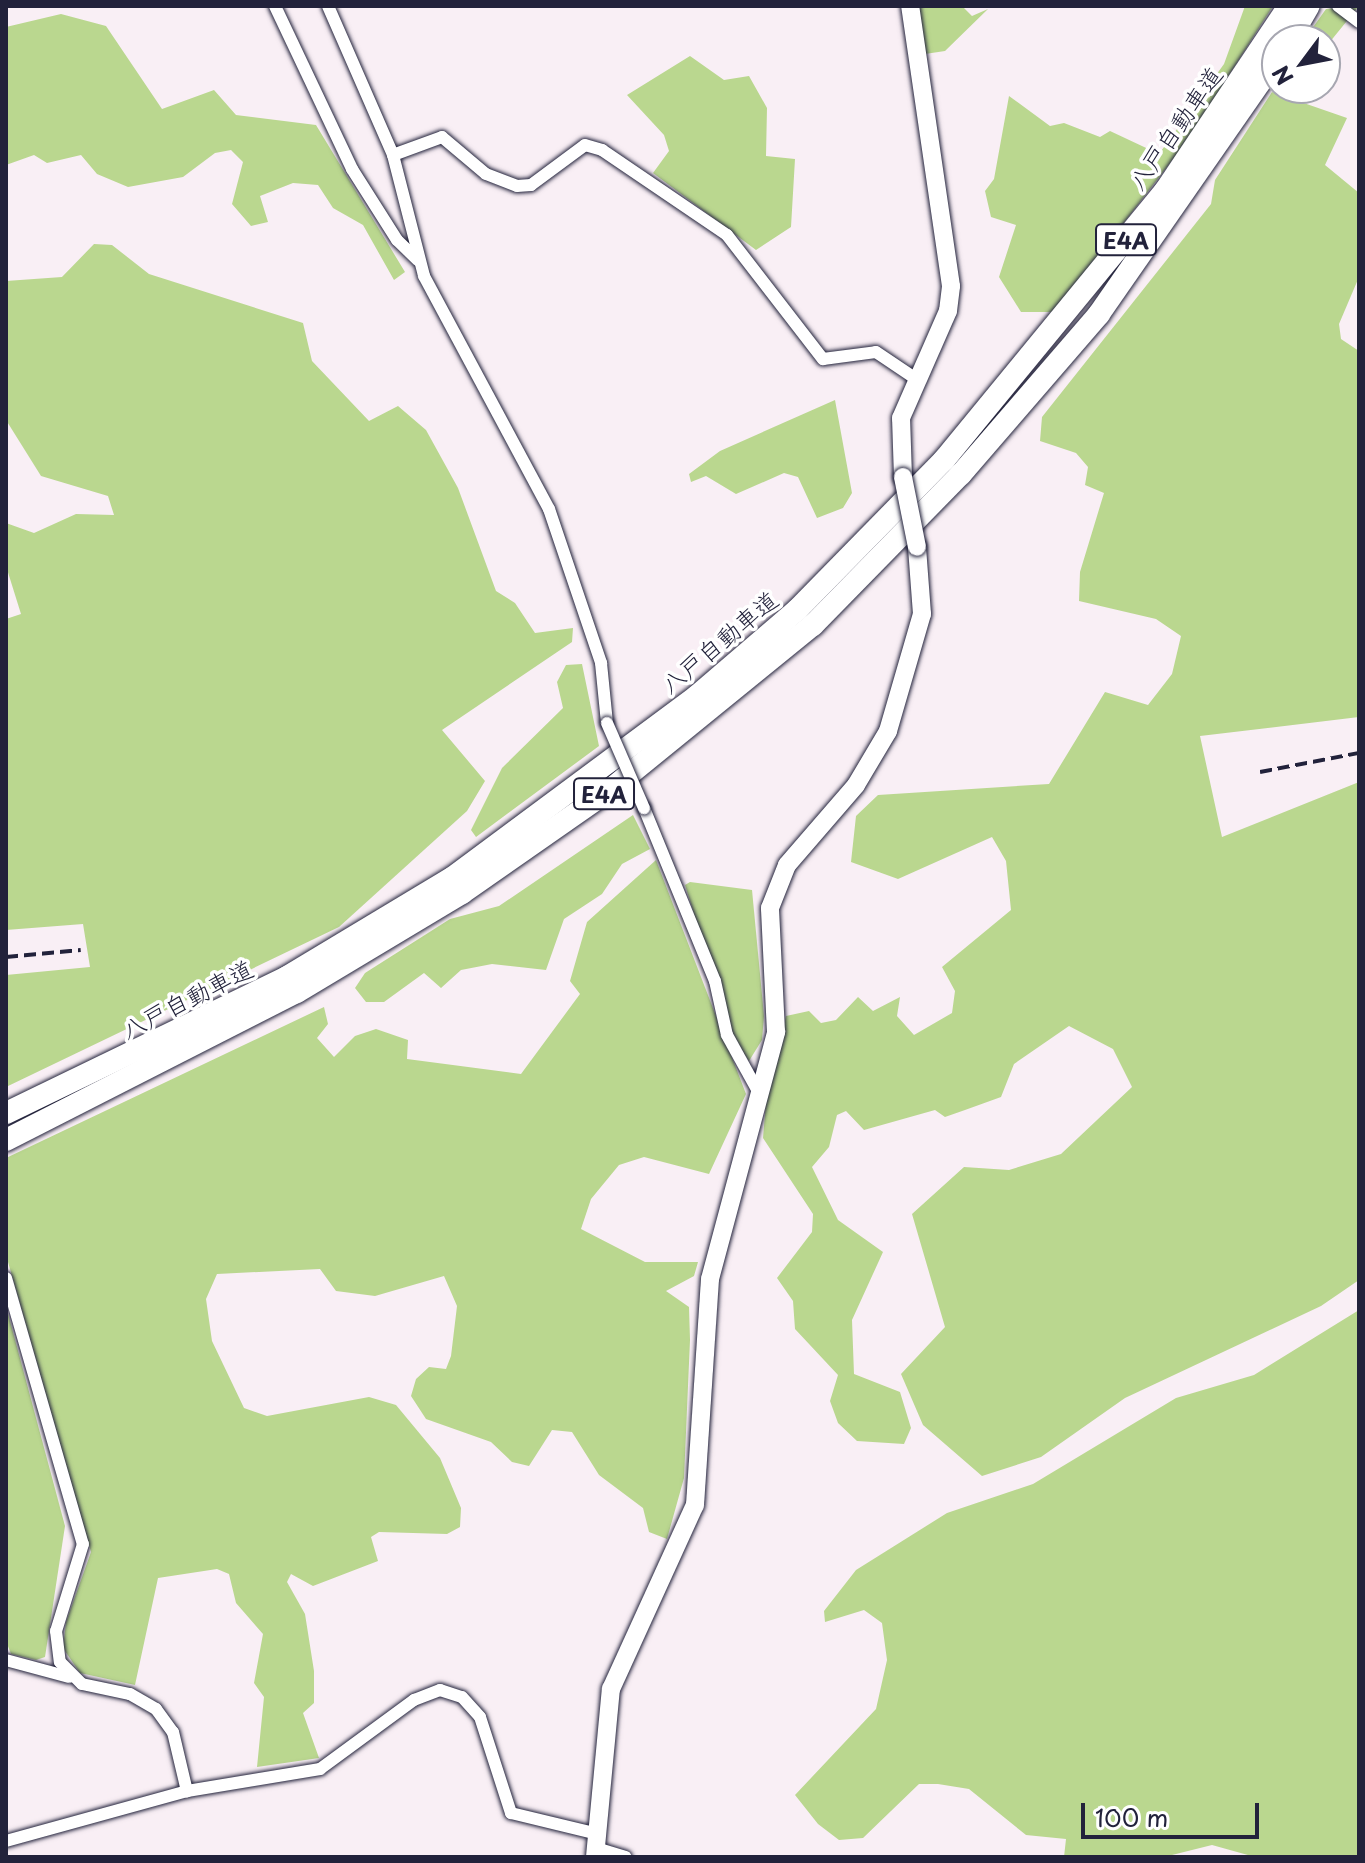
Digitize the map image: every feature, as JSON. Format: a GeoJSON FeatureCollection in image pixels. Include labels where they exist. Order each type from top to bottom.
{"type":"FeatureCollection","features":[{"type":"Feature","properties":{"kind":"highway","name":"八戸自動車道"},"geometry":{"type":"LineString","coordinates":[[6,1113],[273,984],[452,878],[709,686],[797,610],[944,460],[1165,191],[1289,6]]}},
{"type":"Feature","properties":{"kind":"highway"},"geometry":{"type":"LineString","coordinates":[[1298,24],[1309,6]]}},
{"type":"Feature","properties":{"kind":"highway","name":"八戸自動車道"},"geometry":{"type":"LineString","coordinates":[[6,1140],[297,992],[474,885],[611,789],[813,625],[961,474],[1099,314],[1261,81]]}},
{"type":"Feature","properties":{"kind":"street"},"geometry":{"type":"LineString","coordinates":[[275,6],[352,169],[418,260],[500,426],[541,489],[601,663],[607,723],[715,981],[727,1035],[759,1093]]}},
{"type":"Feature","properties":{"kind":"street"},"geometry":{"type":"LineString","coordinates":[[328,6],[393,155],[418,260]]}},
{"type":"Feature","properties":{"kind":"street"},"geometry":{"type":"LineString","coordinates":[[596,1846],[615,1673],[676,1558],[695,1505],[710,1279],[776,1032],[768,934],[775,891],[803,843],[877,757],[888,731],[922,614],[917,547],[903,477],[901,418],[948,311],[951,286],[910,6]]}},
{"type":"Feature","properties":{"kind":"street"},"geometry":{"type":"LineString","coordinates":[[1338,6],[1359,22]]}},
{"type":"Feature","properties":{"kind":"street"},"geometry":{"type":"LineString","coordinates":[[393,155],[442,137],[486,174],[517,186],[531,185],[585,145],[602,150],[727,235],[823,359],[876,352],[916,379]]}},
{"type":"Feature","properties":{"kind":"street"},"geometry":{"type":"LineString","coordinates":[[6,1278],[83,1544],[56,1631],[69,1677]]}},
{"type":"Feature","properties":{"kind":"street"},"geometry":{"type":"LineString","coordinates":[[6,1660],[69,1677],[156,1709],[173,1732],[187,1791]]}},
{"type":"Feature","properties":{"kind":"street"},"geometry":{"type":"LineString","coordinates":[[6,1841],[187,1791],[320,1769],[414,1700],[450,1691],[480,1717],[511,1813],[626,1857]]}},
{"type":"Feature","properties":{"kind":"green space"},"geometry":{"type":"Polygon","coordinates":[[[919,6],[962,6],[972,16],[988,9],[945,51],[925,54],[919,6]]]}},
{"type":"Feature","properties":{"kind":"green space"},"geometry":{"type":"Polygon","coordinates":[[[1245,6],[1273,6],[1187,141],[1055,312],[1021,312],[999,277],[1016,225],[991,217],[985,191],[994,179],[1009,96],[1050,126],[1064,123],[1100,137],[1110,131],[1159,154],[1224,64],[1245,6]]]}},
{"type":"Feature","properties":{"kind":"green space"},"geometry":{"type":"Polygon","coordinates":[[[1359,6],[1341,28],[1341,24],[1315,24],[1326,9],[1359,6]]]}},
{"type":"Feature","properties":{"kind":"green space"},"geometry":{"type":"Polygon","coordinates":[[[61,14],[106,26],[162,109],[214,90],[236,115],[316,125],[405,272],[394,280],[363,225],[333,208],[318,185],[293,183],[260,196],[268,222],[251,226],[232,204],[243,162],[231,150],[215,153],[183,177],[128,187],[97,174],[81,155],[47,163],[34,155],[6,165],[6,27],[61,14]]]}},
{"type":"Feature","properties":{"kind":"green space"},"geometry":{"type":"Polygon","coordinates":[[[690,56],[724,80],[749,76],[767,108],[766,156],[795,159],[791,227],[756,250],[653,173],[669,151],[664,135],[627,95],[690,56]]]}},
{"type":"Feature","properties":{"kind":"green space"},"geometry":{"type":"Polygon","coordinates":[[[1264,104],[1307,104],[1347,118],[1325,165],[1359,193],[1359,277],[1339,324],[1341,339],[1359,351],[1359,717],[1200,736],[1222,837],[1359,782],[1359,1280],[1321,1306],[1125,1398],[1041,1457],[982,1476],[923,1425],[901,1374],[945,1327],[912,1214],[964,1167],[1009,1170],[1061,1154],[1132,1087],[1113,1049],[1069,1026],[1014,1064],[1001,1097],[945,1117],[935,1110],[864,1130],[846,1111],[837,1115],[829,1147],[812,1167],[838,1220],[883,1252],[852,1320],[854,1374],[900,1392],[911,1428],[904,1444],[857,1441],[838,1423],[830,1401],[838,1375],[795,1329],[793,1301],[777,1278],[812,1232],[813,1214],[763,1138],[766,1102],[786,1016],[809,1011],[821,1023],[836,1020],[858,997],[873,1011],[900,997],[897,1016],[914,1035],[952,1013],[955,991],[942,967],[1011,910],[1006,861],[992,837],[898,879],[851,862],[856,816],[878,795],[1049,784],[1105,692],[1148,705],[1172,674],[1181,636],[1156,619],[1079,601],[1080,572],[1104,493],[1085,485],[1088,467],[1076,453],[1040,441],[1042,417],[1211,204],[1215,180],[1264,104]]]}},
{"type":"Feature","properties":{"kind":"green space"},"geometry":{"type":"Polygon","coordinates":[[[94,244],[112,245],[149,274],[303,323],[312,361],[369,421],[398,406],[426,430],[458,488],[496,591],[515,603],[535,633],[573,628],[572,642],[442,730],[485,781],[467,811],[339,927],[6,1087],[6,975],[90,967],[83,924],[6,930],[6,619],[21,614],[6,566],[6,523],[34,533],[76,514],[114,515],[108,496],[41,476],[6,420],[6,281],[62,277],[94,244]]]}},
{"type":"Feature","properties":{"kind":"green space"},"geometry":{"type":"Polygon","coordinates":[[[835,400],[852,493],[843,508],[817,518],[798,477],[784,473],[736,494],[706,476],[691,482],[689,474],[720,451],[835,400]]]}},
{"type":"Feature","properties":{"kind":"green space"},"geometry":{"type":"Polygon","coordinates":[[[582,664],[599,746],[476,837],[471,830],[502,768],[563,708],[557,682],[566,665],[582,664]]]}},
{"type":"Feature","properties":{"kind":"green space"},"geometry":{"type":"Polygon","coordinates":[[[633,815],[650,849],[622,864],[602,894],[564,919],[546,970],[492,964],[461,970],[441,988],[424,973],[384,1002],[366,1002],[355,988],[365,973],[450,919],[499,906],[633,815]]]}},
{"type":"Feature","properties":{"kind":"green space"},"geometry":{"type":"Polygon","coordinates":[[[656,860],[746,1094],[709,1174],[644,1157],[619,1165],[591,1199],[581,1229],[645,1262],[698,1262],[694,1276],[666,1291],[689,1307],[690,1340],[684,1478],[667,1539],[649,1532],[643,1508],[599,1475],[572,1432],[552,1430],[529,1466],[512,1462],[491,1442],[426,1419],[411,1396],[416,1379],[429,1367],[446,1369],[451,1356],[457,1306],[444,1276],[375,1296],[336,1291],[320,1269],[217,1274],[206,1299],[212,1341],[244,1408],[267,1416],[369,1397],[396,1405],[440,1458],[461,1508],[460,1527],[447,1534],[379,1532],[371,1537],[378,1561],[313,1586],[291,1574],[287,1582],[305,1614],[314,1671],[314,1703],[303,1713],[319,1758],[257,1767],[264,1697],[254,1683],[263,1634],[236,1603],[229,1574],[217,1569],[158,1578],[135,1685],[80,1673],[63,1648],[66,1622],[91,1552],[6,1255],[6,1158],[324,1007],[328,1024],[317,1038],[334,1057],[355,1036],[376,1029],[408,1040],[407,1059],[521,1074],[580,994],[570,981],[587,922],[656,860]]]}},
{"type":"Feature","properties":{"kind":"green space"},"geometry":{"type":"Polygon","coordinates":[[[690,882],[752,890],[764,1016],[762,1040],[749,1061],[732,1036],[685,885],[690,882]]]}},
{"type":"Feature","properties":{"kind":"green space"},"geometry":{"type":"Polygon","coordinates":[[[6,1306],[65,1526],[45,1657],[36,1660],[11,1654],[6,1641],[6,1306]]]}},
{"type":"Feature","properties":{"kind":"green space"},"geometry":{"type":"Polygon","coordinates":[[[1359,1310],[1359,1857],[1255,1857],[1212,1845],[1164,1857],[1064,1857],[1066,1839],[1026,1835],[969,1789],[938,1784],[919,1784],[863,1838],[839,1840],[818,1824],[795,1795],[876,1709],[887,1660],[882,1623],[864,1610],[825,1622],[824,1611],[856,1570],[947,1513],[1033,1484],[1176,1398],[1254,1375],[1359,1310]]]}},
{"type":"Feature","properties":{"kind":"railway"},"geometry":{"type":"LineString","coordinates":[[1260,772],[1359,753]]}},
{"type":"Feature","properties":{"kind":"railway"},"geometry":{"type":"LineString","coordinates":[[6,957],[81,950]]}}]}
